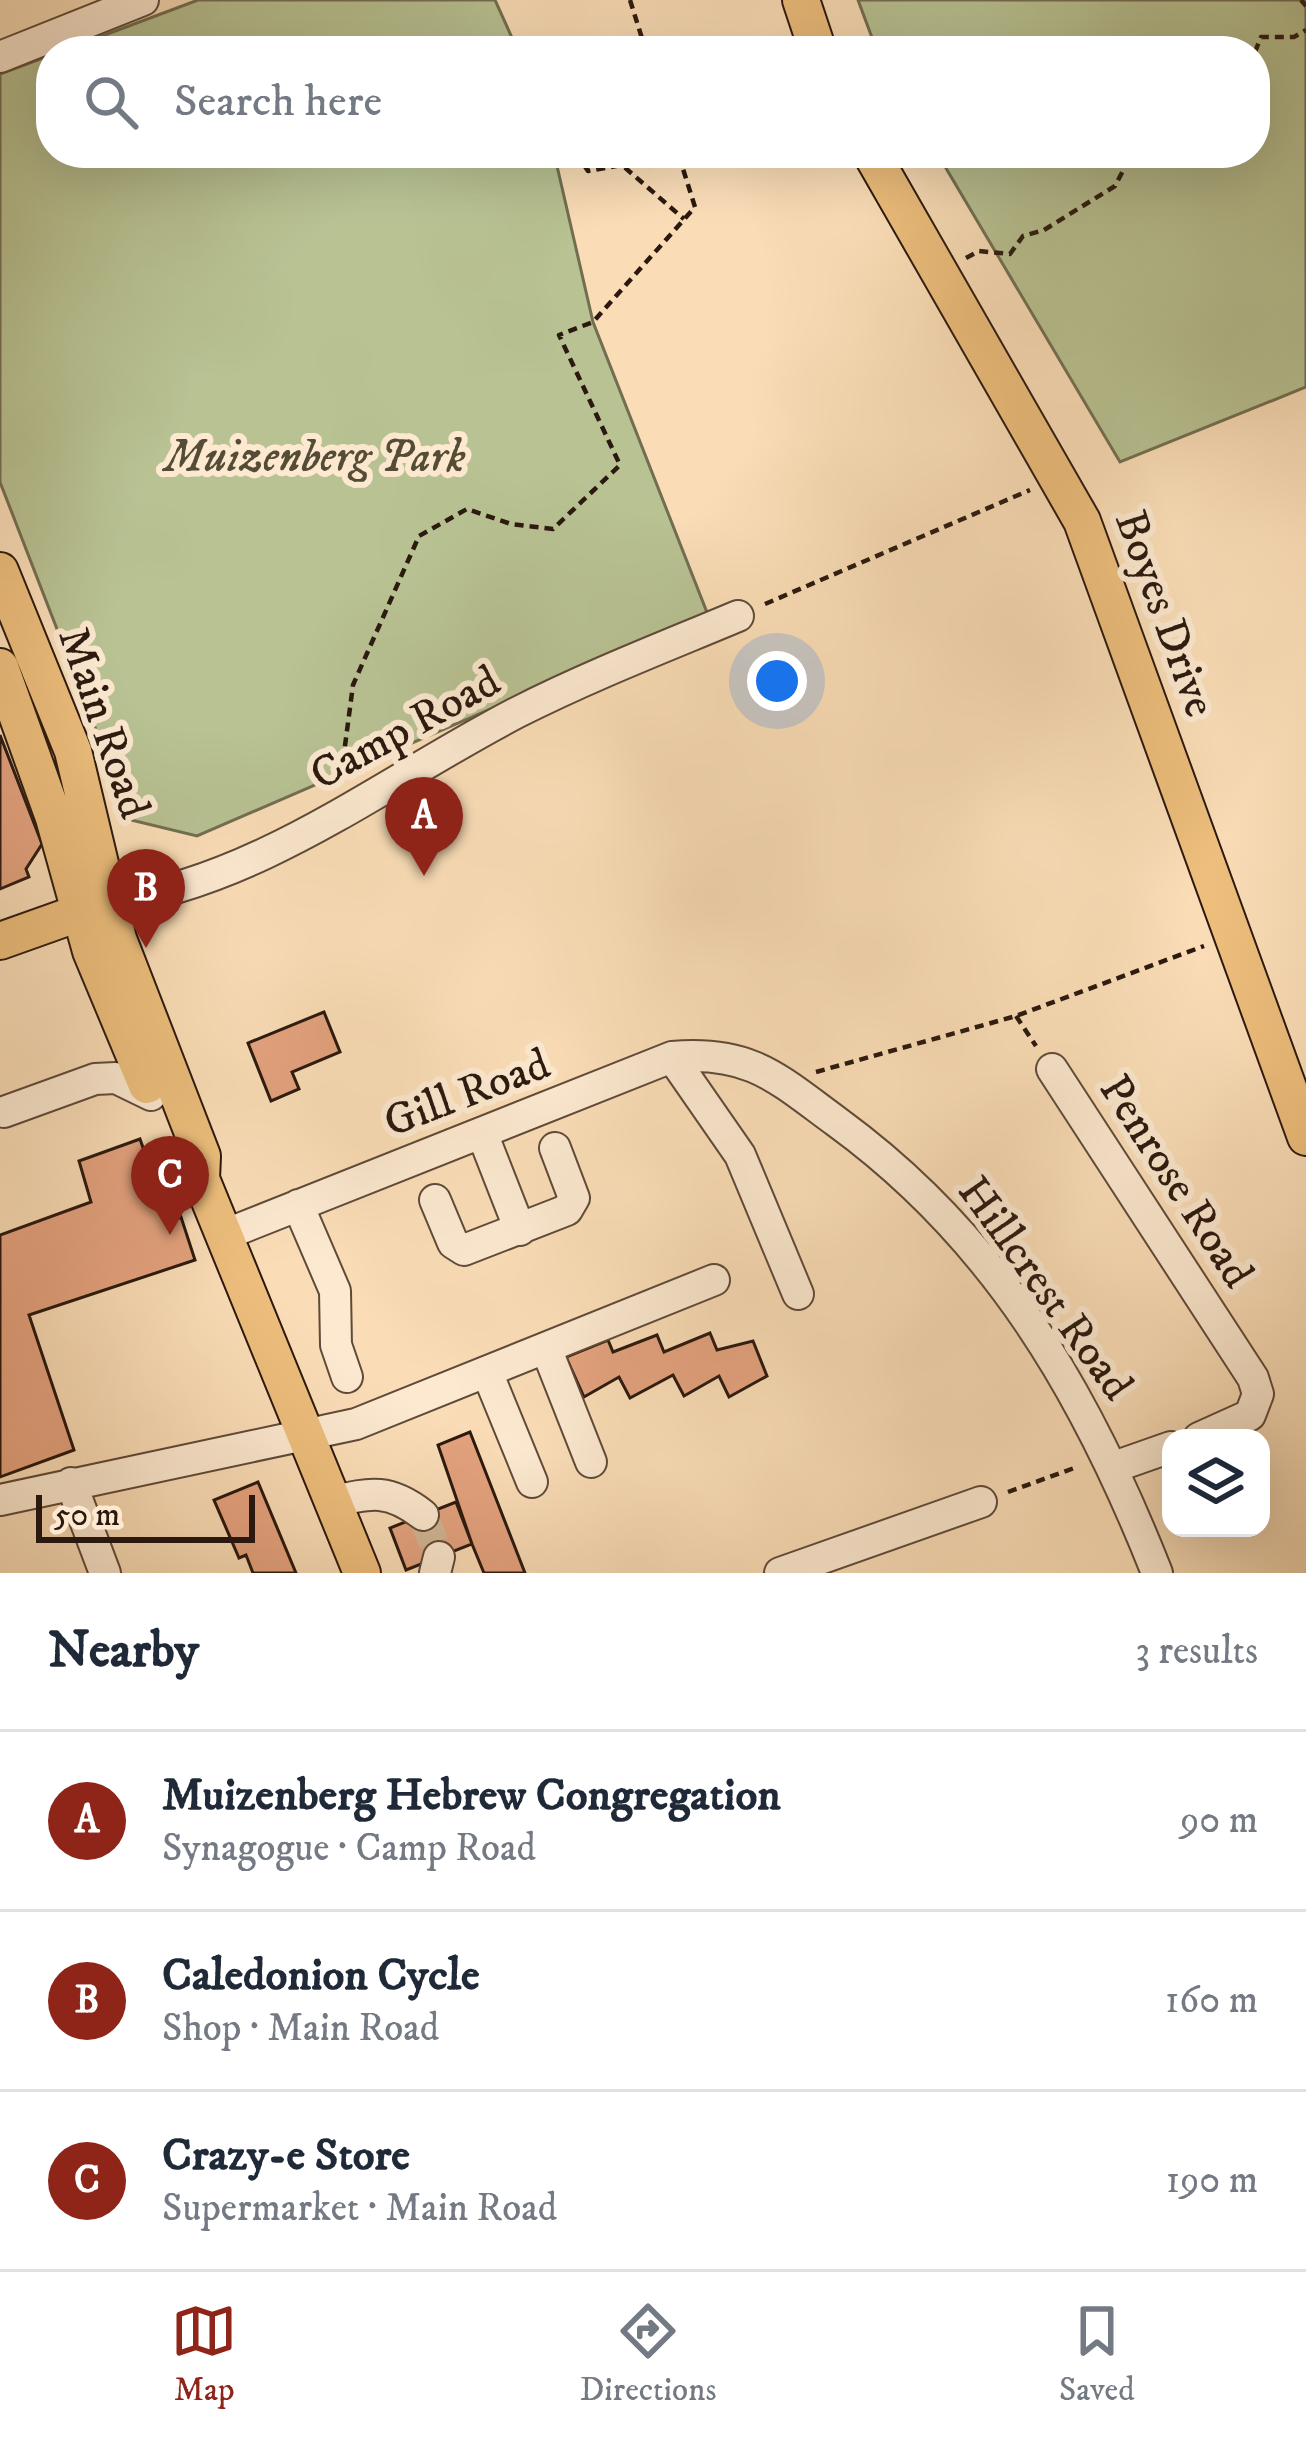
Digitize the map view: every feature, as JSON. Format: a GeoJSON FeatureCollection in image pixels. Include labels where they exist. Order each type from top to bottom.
{"type":"FeatureCollection","features":[{"type":"Feature","properties":{"kind":"main road"},"geometry":{"type":"LineString","coordinates":[[801,0],[813,36]]}},
{"type":"Feature","properties":{"kind":"main road","name":"Boyes Drive"},"geometry":{"type":"LineString","coordinates":[[880,168],[1082,521],[1306,1137]]}},
{"type":"Feature","properties":{"kind":"main road","name":"Main Road"},"geometry":{"type":"LineString","coordinates":[[0,571],[73,751],[95,906],[118,939],[202,1156],[202,1179],[362,1573]]}},
{"type":"Feature","properties":{"kind":"main road","name":"Main Road"},"geometry":{"type":"LineString","coordinates":[[0,667],[54,818],[95,906],[152,1095],[183,1167],[202,1179]]}},
{"type":"Feature","properties":{"kind":"main road"},"geometry":{"type":"LineString","coordinates":[[0,941],[95,906]]}},
{"type":"Feature","properties":{"kind":"street"},"geometry":{"type":"LineString","coordinates":[[41,36],[93,9],[143,0]]}},
{"type":"Feature","properties":{"kind":"street"},"geometry":{"type":"LineString","coordinates":[[0,57],[36,38]]}},
{"type":"Feature","properties":{"kind":"street","name":"Camp Road"},"geometry":{"type":"LineString","coordinates":[[95,906],[221,873],[517,713],[738,616]]}},
{"type":"Feature","properties":{"kind":"street"},"geometry":{"type":"LineString","coordinates":[[672,1058],[748,1170],[798,1294]]}},
{"type":"Feature","properties":{"kind":"street","name":"Gill Road"},"geometry":{"type":"LineString","coordinates":[[224,1234],[672,1058],[745,1061]]}},
{"type":"Feature","properties":{"kind":"street","name":"Hillcrest Road"},"geometry":{"type":"LineString","coordinates":[[745,1061],[788,1082],[880,1154],[950,1219],[1062,1370],[1114,1467],[1157,1573]]}},
{"type":"Feature","properties":{"kind":"street","name":"Penrose Road"},"geometry":{"type":"LineString","coordinates":[[1052,1069],[1253,1378],[1257,1404],[1237,1423],[1222,1429]]}},
{"type":"Feature","properties":{"kind":"street"},"geometry":{"type":"LineString","coordinates":[[4,1112],[94,1078],[116,1078],[152,1095]]}},
{"type":"Feature","properties":{"kind":"street"},"geometry":{"type":"LineString","coordinates":[[482,1133],[520,1230]]}},
{"type":"Feature","properties":{"kind":"street"},"geometry":{"type":"LineString","coordinates":[[435,1200],[460,1249],[520,1230],[573,1203],[556,1148]]}},
{"type":"Feature","properties":{"kind":"street"},"geometry":{"type":"LineString","coordinates":[[298,1205],[334,1291],[336,1345],[347,1377]]}},
{"type":"Feature","properties":{"kind":"street"},"geometry":{"type":"LineString","coordinates":[[0,1500],[356,1424],[714,1280]]}},
{"type":"Feature","properties":{"kind":"street"},"geometry":{"type":"LineString","coordinates":[[546,1348],[591,1462]]}},
{"type":"Feature","properties":{"kind":"street"},"geometry":{"type":"LineString","coordinates":[[487,1372],[532,1482]]}},
{"type":"Feature","properties":{"kind":"street"},"geometry":{"type":"LineString","coordinates":[[1114,1467],[1162,1451]]}},
{"type":"Feature","properties":{"kind":"street"},"geometry":{"type":"LineString","coordinates":[[71,1484],[105,1573]]}},
{"type":"Feature","properties":{"kind":"street"},"geometry":{"type":"LineString","coordinates":[[332,1502],[376,1491],[400,1497],[423,1515]]}},
{"type":"Feature","properties":{"kind":"street"},"geometry":{"type":"LineString","coordinates":[[780,1573],[843,1562],[981,1502]]}},
{"type":"Feature","properties":{"kind":"path"},"geometry":{"type":"LineString","coordinates":[[630,0],[641,36]]}},
{"type":"Feature","properties":{"kind":"path"},"geometry":{"type":"LineString","coordinates":[[1270,37],[1294,37],[1306,30]]}},
{"type":"Feature","properties":{"kind":"path"},"geometry":{"type":"LineString","coordinates":[[625,168],[684,219]]}},
{"type":"Feature","properties":{"kind":"path"},"geometry":{"type":"LineString","coordinates":[[340,792],[353,686],[419,536],[441,519],[467,509],[553,529],[620,465],[559,335],[593,322],[695,207],[683,168]]}},
{"type":"Feature","properties":{"kind":"path"},"geometry":{"type":"LineString","coordinates":[[948,282],[968,256],[979,251],[1010,254],[1023,236],[1115,186],[1124,168]]}},
{"type":"Feature","properties":{"kind":"path"},"geometry":{"type":"LineString","coordinates":[[738,616],[1045,484]]}},
{"type":"Feature","properties":{"kind":"path"},"geometry":{"type":"LineString","coordinates":[[830,1068],[1016,1016],[1212,944]]}},
{"type":"Feature","properties":{"kind":"path"},"geometry":{"type":"LineString","coordinates":[[1016,1016],[1052,1069]]}},
{"type":"Feature","properties":{"kind":"path"},"geometry":{"type":"LineString","coordinates":[[981,1502],[1068,1469],[1084,1465],[1088,1478],[1114,1467]]}},
{"type":"Feature","properties":{"kind":"green space"},"geometry":{"type":"Polygon","coordinates":[[[198,0],[495,0],[511,36],[102,36],[198,0]]]}},
{"type":"Feature","properties":{"kind":"green space"},"geometry":{"type":"Polygon","coordinates":[[[858,0],[1306,0],[1306,387],[1120,462],[946,168],[1270,168],[1270,36],[871,36],[858,0]]]}},
{"type":"Feature","properties":{"kind":"green space","name":"Muizenberg Park"},"geometry":{"type":"Polygon","coordinates":[[[36,61],[36,168],[557,168],[593,322],[708,615],[197,836],[131,820],[0,482],[0,74],[36,61]]]}},
{"type":"Feature","properties":{"kind":"building"},"geometry":{"type":"Polygon","coordinates":[[[0,735],[42,844],[26,869],[29,877],[0,889],[0,735]]]}},
{"type":"Feature","properties":{"kind":"building"},"geometry":{"type":"Polygon","coordinates":[[[324,1012],[340,1052],[292,1072],[299,1089],[271,1101],[248,1043],[324,1012]]]}},
{"type":"Feature","properties":{"kind":"building"},"geometry":{"type":"Polygon","coordinates":[[[140,1139],[169,1223],[181,1217],[195,1260],[29,1315],[74,1450],[0,1477],[0,1235],[91,1202],[79,1161],[140,1139]]]}},
{"type":"Feature","properties":{"kind":"building"},"geometry":{"type":"Polygon","coordinates":[[[710,1333],[717,1350],[753,1341],[767,1376],[729,1397],[719,1376],[684,1396],[673,1375],[630,1398],[619,1377],[584,1397],[566,1357],[608,1340],[613,1352],[657,1335],[664,1352],[710,1333]]]}},
{"type":"Feature","properties":{"kind":"building"},"geometry":{"type":"Polygon","coordinates":[[[470,1432],[525,1573],[484,1573],[472,1544],[438,1445],[470,1432]]]}},
{"type":"Feature","properties":{"kind":"building"},"geometry":{"type":"Polygon","coordinates":[[[258,1482],[296,1573],[253,1573],[246,1555],[239,1558],[214,1500],[258,1482]]]}},
{"type":"Feature","properties":{"kind":"building"},"geometry":{"type":"Polygon","coordinates":[[[456,1502],[472,1544],[406,1570],[390,1528],[456,1502]]]}},
{"type":"Feature","properties":{"kind":"tunnel"},"geometry":{"type":"LineString","coordinates":[[423,1515],[439,1557]]}},
{"type":"Feature","properties":{"kind":"place","name":"Muizenberg Hebrew Congregation"},"geometry":{"type":"Point","coordinates":[424,876]}},
{"type":"Feature","properties":{"kind":"place","name":"Caledonion Cycle"},"geometry":{"type":"Point","coordinates":[146,948]}},
{"type":"Feature","properties":{"kind":"place","name":"Crazy-e Store"},"geometry":{"type":"Point","coordinates":[170,1235]}}]}
